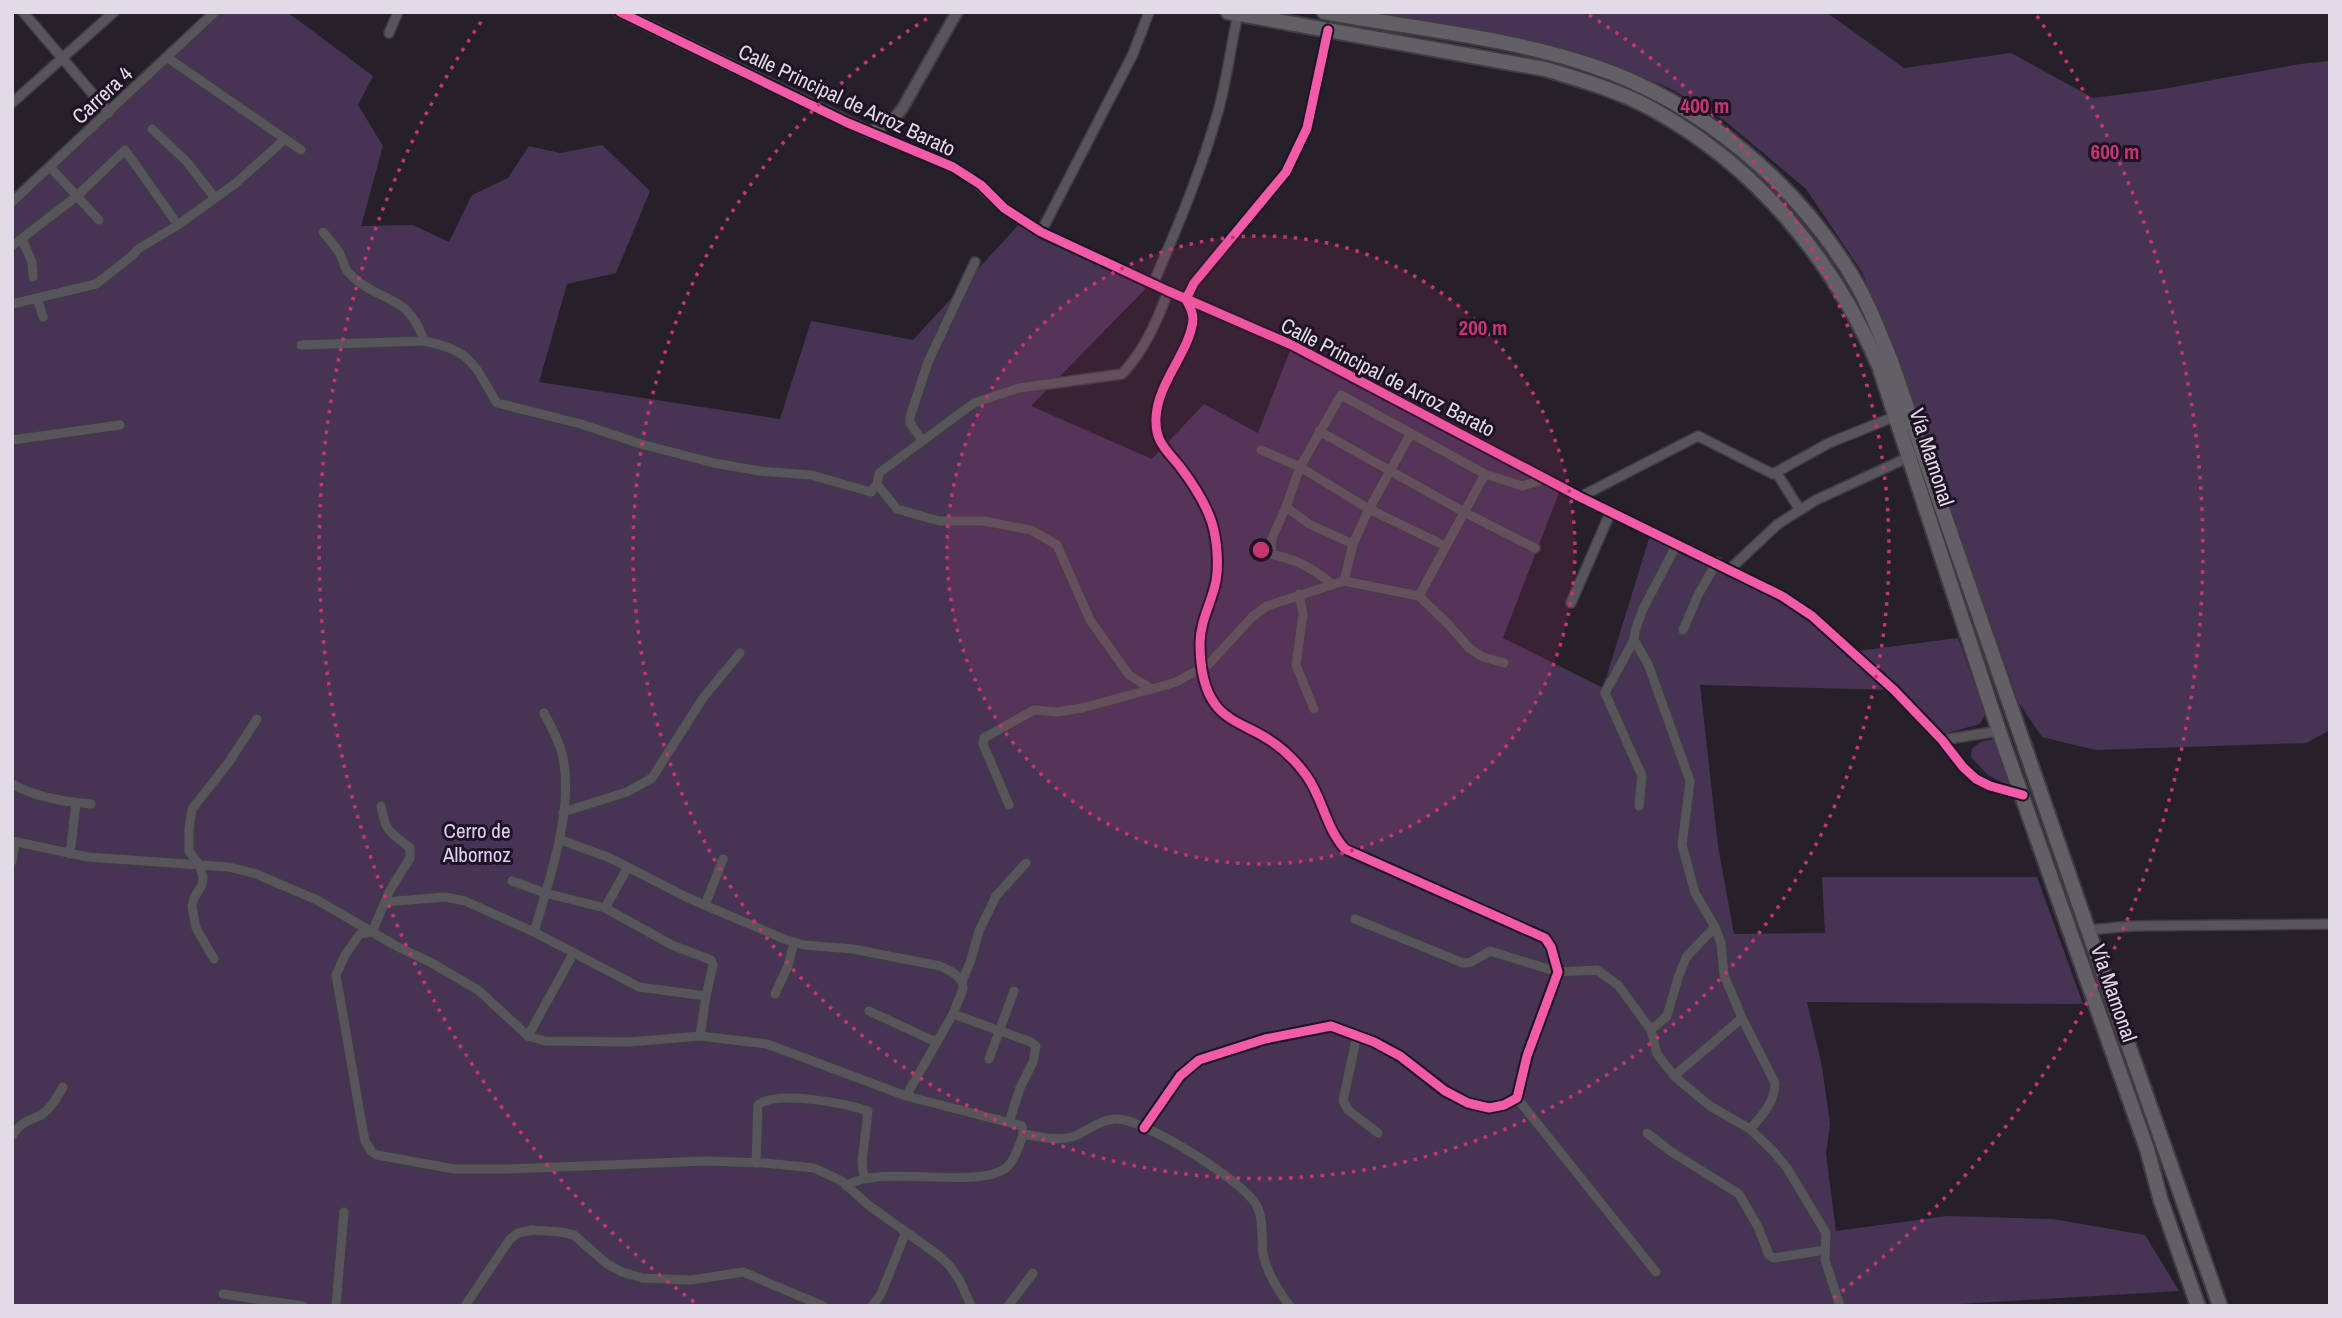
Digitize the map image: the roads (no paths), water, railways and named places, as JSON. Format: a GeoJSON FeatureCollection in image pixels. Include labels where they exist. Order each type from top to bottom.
{"type":"FeatureCollection","features":[{"type":"Feature","properties":{"kind":"main road","name":"Vía Mamonal"},"geometry":{"type":"LineString","coordinates":[[1324,12],[1505,44],[1609,72],[1662,97],[1725,136],[1774,180],[1832,248],[1857,285],[1891,361],[2220,1306]]}},
{"type":"Feature","properties":{"kind":"main road","name":"Vía Mamonal"},"geometry":{"type":"LineString","coordinates":[[1233,13],[1545,69],[1587,81],[1653,109],[1682,127],[1744,174],[1789,219],[1814,251],[1843,291],[1865,332],[1896,416],[1999,731],[2147,1149],[2165,1212],[2199,1306]]}},
{"type":"Feature","properties":{"kind":"street"},"geometry":{"type":"LineString","coordinates":[[23,12],[109,113]]}},
{"type":"Feature","properties":{"kind":"street"},"geometry":{"type":"LineString","coordinates":[[12,103],[114,12]]}},
{"type":"Feature","properties":{"kind":"street","name":"Carrera 4"},"geometry":{"type":"LineString","coordinates":[[12,202],[215,12]]}},
{"type":"Feature","properties":{"kind":"street"},"geometry":{"type":"LineString","coordinates":[[389,33],[398,12]]}},
{"type":"Feature","properties":{"kind":"street","name":"Calle Principal de Arroz Barato"},"geometry":{"type":"LineString","coordinates":[[620,12],[869,132],[953,167],[970,177],[1004,208],[1041,232],[1292,345],[1580,497],[1782,596],[1812,616],[1894,690],[1976,779],[2022,795]]}},
{"type":"Feature","properties":{"kind":"street","name":"Calle Principal de Arroz Barato"},"geometry":{"type":"LineString","coordinates":[[869,132],[891,122],[902,109],[957,12]]}},
{"type":"Feature","properties":{"kind":"street"},"geometry":{"type":"LineString","coordinates":[[1041,232],[1133,54],[1149,12]]}},
{"type":"Feature","properties":{"kind":"street"},"geometry":{"type":"LineString","coordinates":[[1153,284],[1191,197],[1219,107],[1233,13]]}},
{"type":"Feature","properties":{"kind":"street"},"geometry":{"type":"LineString","coordinates":[[1144,1128],[1180,1076],[1199,1060],[1265,1039],[1331,1026],[1357,1035],[1400,1056],[1445,1091],[1468,1103],[1489,1108],[1504,1105],[1517,1098],[1527,1056],[1559,972],[1551,947],[1545,938],[1345,849],[1330,829],[1314,786],[1303,772],[1268,739],[1244,727],[1216,706],[1208,694],[1200,640],[1216,580],[1214,533],[1207,510],[1179,466],[1165,452],[1156,427],[1156,414],[1161,395],[1192,327],[1192,314],[1186,299],[1194,283],[1276,186],[1298,151],[1307,128],[1328,30]]}},
{"type":"Feature","properties":{"kind":"street"},"geometry":{"type":"LineString","coordinates":[[168,58],[301,150]]}},
{"type":"Feature","properties":{"kind":"street"},"geometry":{"type":"LineString","coordinates":[[152,129],[186,161],[215,198]]}},
{"type":"Feature","properties":{"kind":"street"},"geometry":{"type":"LineString","coordinates":[[12,304],[96,284],[138,249],[178,225],[236,183],[285,139]]}},
{"type":"Feature","properties":{"kind":"street"},"geometry":{"type":"LineString","coordinates":[[12,246],[77,196],[125,150],[178,225]]}},
{"type":"Feature","properties":{"kind":"street"},"geometry":{"type":"LineString","coordinates":[[50,167],[99,220]]}},
{"type":"Feature","properties":{"kind":"street"},"geometry":{"type":"LineString","coordinates":[[323,232],[340,254],[347,271],[360,282],[410,312],[420,327],[424,341]]}},
{"type":"Feature","properties":{"kind":"street"},"geometry":{"type":"LineString","coordinates":[[22,239],[32,262],[33,277]]}},
{"type":"Feature","properties":{"kind":"street"},"geometry":{"type":"LineString","coordinates":[[922,440],[910,423],[910,417],[928,362],[975,262]]}},
{"type":"Feature","properties":{"kind":"street"},"geometry":{"type":"LineString","coordinates":[[301,345],[424,341],[441,344],[466,356],[478,368],[497,403],[581,424],[641,444],[714,463],[760,471],[811,475],[871,492],[877,484],[879,473],[974,403],[1019,388],[1122,374],[1134,359],[1160,313],[1168,291]]}},
{"type":"Feature","properties":{"kind":"street"},"geometry":{"type":"LineString","coordinates":[[37,298],[43,317]]}},
{"type":"Feature","properties":{"kind":"street"},"geometry":{"type":"LineString","coordinates":[[1332,584],[1314,568],[1271,554],[1272,538],[1300,467],[1342,395],[1485,474],[1522,486],[1546,479]]}},
{"type":"Feature","properties":{"kind":"street"},"geometry":{"type":"LineString","coordinates":[[1580,497],[1698,436],[1768,472],[1776,472],[1829,443],[1896,416]]}},
{"type":"Feature","properties":{"kind":"street"},"geometry":{"type":"LineString","coordinates":[[12,440],[120,425]]}},
{"type":"Feature","properties":{"kind":"street"},"geometry":{"type":"LineString","coordinates":[[1319,431],[1464,512],[1535,548]]}},
{"type":"Feature","properties":{"kind":"street"},"geometry":{"type":"LineString","coordinates":[[1344,580],[1353,544],[1411,433]]}},
{"type":"Feature","properties":{"kind":"street"},"geometry":{"type":"LineString","coordinates":[[1261,450],[1300,467],[1369,509],[1445,546]]}},
{"type":"Feature","properties":{"kind":"street"},"geometry":{"type":"LineString","coordinates":[[1730,569],[1778,524],[1800,510],[1909,457]]}},
{"type":"Feature","properties":{"kind":"street"},"geometry":{"type":"LineString","coordinates":[[1776,472],[1800,510]]}},
{"type":"Feature","properties":{"kind":"street"},"geometry":{"type":"LineString","coordinates":[[1419,596],[1485,474]]}},
{"type":"Feature","properties":{"kind":"street"},"geometry":{"type":"LineString","coordinates":[[877,484],[897,509],[939,521],[984,521],[1031,530],[1057,545],[1090,620],[1129,675],[1152,689]]}},
{"type":"Feature","properties":{"kind":"street"},"geometry":{"type":"LineString","coordinates":[[1286,507],[1309,524],[1353,544]]}},
{"type":"Feature","properties":{"kind":"street"},"geometry":{"type":"LineString","coordinates":[[1571,603],[1611,511]]}},
{"type":"Feature","properties":{"kind":"street"},"geometry":{"type":"LineString","coordinates":[[1639,806],[1642,776],[1605,693],[1634,640],[1643,609],[1677,544]]}},
{"type":"Feature","properties":{"kind":"street"},"geometry":{"type":"LineString","coordinates":[[1684,630],[1717,562]]}},
{"type":"Feature","properties":{"kind":"street"},"geometry":{"type":"LineString","coordinates":[[1009,805],[983,744],[984,738],[1034,710],[1057,712],[1082,708],[1176,682],[1203,669],[1252,617],[1267,606],[1344,580],[1419,596],[1469,648],[1483,657],[1504,663]]}},
{"type":"Feature","properties":{"kind":"street"},"geometry":{"type":"LineString","coordinates":[[1299,594],[1303,614],[1296,665],[1314,709]]}},
{"type":"Feature","properties":{"kind":"street"},"geometry":{"type":"LineString","coordinates":[[1634,640],[1647,664],[1689,775],[1682,845],[1695,893],[1715,927],[1721,943],[1724,975],[1775,1083],[1775,1093],[1764,1113],[1750,1129]]}},
{"type":"Feature","properties":{"kind":"street"},"geometry":{"type":"LineString","coordinates":[[563,812],[627,792],[652,778],[703,698],[740,653]]}},
{"type":"Feature","properties":{"kind":"street"},"geometry":{"type":"LineString","coordinates":[[534,932],[561,840],[565,777],[561,750],[544,713]]}},
{"type":"Feature","properties":{"kind":"street"},"geometry":{"type":"LineString","coordinates":[[214,959],[196,929],[193,900],[203,881],[199,864],[189,851],[192,808],[229,762],[257,719]]}},
{"type":"Feature","properties":{"kind":"street"},"geometry":{"type":"LineString","coordinates":[[1942,740],[1999,731]]}},
{"type":"Feature","properties":{"kind":"street"},"geometry":{"type":"LineString","coordinates":[[12,784],[23,790],[91,804]]}},
{"type":"Feature","properties":{"kind":"street"},"geometry":{"type":"LineString","coordinates":[[70,854],[76,803]]}},
{"type":"Feature","properties":{"kind":"street"},"geometry":{"type":"LineString","coordinates":[[372,932],[390,890],[411,853],[410,848],[390,833],[384,824],[381,806]]}},
{"type":"Feature","properties":{"kind":"street"},"geometry":{"type":"LineString","coordinates":[[561,840],[610,858],[705,905],[794,942],[853,949],[940,966],[954,973],[962,981]]}},
{"type":"Feature","properties":{"kind":"street"},"geometry":{"type":"LineString","coordinates":[[12,861],[14,841],[70,854],[229,867],[256,874],[317,900],[478,990],[528,1036],[545,1041],[629,1042],[700,1036],[767,1044],[906,1096],[1022,1126],[1024,1134],[1009,1166],[997,1174],[864,1178],[846,1186]]}},
{"type":"Feature","properties":{"kind":"street"},"geometry":{"type":"LineString","coordinates":[[705,905],[723,859]]}},
{"type":"Feature","properties":{"kind":"street"},"geometry":{"type":"LineString","coordinates":[[906,1096],[953,1014],[979,931],[996,896],[1026,863]]}},
{"type":"Feature","properties":{"kind":"street"},"geometry":{"type":"LineString","coordinates":[[605,908],[628,867]]}},
{"type":"Feature","properties":{"kind":"street"},"geometry":{"type":"LineString","coordinates":[[512,881],[545,893],[605,908],[672,945],[711,960],[713,965],[700,1036]]}},
{"type":"Feature","properties":{"kind":"street"},"geometry":{"type":"LineString","coordinates":[[386,902],[445,897],[465,901],[534,932],[639,987],[706,996]]}},
{"type":"Feature","properties":{"kind":"street"},"geometry":{"type":"LineString","coordinates":[[1355,919],[1463,963],[1471,962],[1490,951],[1559,972],[1597,970],[1618,985],[1651,1030],[1657,1054],[1674,1076],[1710,1106],[1750,1129],[1773,1150],[1787,1168],[1826,1233],[1825,1260],[1840,1306]]}},
{"type":"Feature","properties":{"kind":"street"},"geometry":{"type":"LineString","coordinates":[[2088,930],[2131,926],[2330,924]]}},
{"type":"Feature","properties":{"kind":"street"},"geometry":{"type":"LineString","coordinates":[[1651,1030],[1667,1016],[1687,956],[1715,927]]}},
{"type":"Feature","properties":{"kind":"street"},"geometry":{"type":"LineString","coordinates":[[372,932],[360,934],[345,955],[336,975],[365,1141],[372,1152],[384,1158],[454,1169],[705,1161],[814,1168],[830,1174],[939,1255],[950,1266],[971,1306]]}},
{"type":"Feature","properties":{"kind":"street"},"geometry":{"type":"LineString","coordinates":[[775,994],[783,980],[794,942]]}},
{"type":"Feature","properties":{"kind":"street"},"geometry":{"type":"LineString","coordinates":[[528,1036],[573,954]]}},
{"type":"Feature","properties":{"kind":"street"},"geometry":{"type":"LineString","coordinates":[[989,1059],[1014,990]]}},
{"type":"Feature","properties":{"kind":"street"},"geometry":{"type":"LineString","coordinates":[[869,1011],[936,1041]]}},
{"type":"Feature","properties":{"kind":"street"},"geometry":{"type":"LineString","coordinates":[[953,1014],[1036,1046],[1033,1062],[1020,1088],[1009,1122]]}},
{"type":"Feature","properties":{"kind":"street"},"geometry":{"type":"LineString","coordinates":[[1674,1076],[1742,1018]]}},
{"type":"Feature","properties":{"kind":"street"},"geometry":{"type":"LineString","coordinates":[[1357,1035],[1343,1101],[1348,1110],[1378,1133]]}},
{"type":"Feature","properties":{"kind":"street"},"geometry":{"type":"LineString","coordinates":[[12,1136],[23,1122],[43,1114],[63,1087]]}},
{"type":"Feature","properties":{"kind":"street"},"geometry":{"type":"LineString","coordinates":[[756,1163],[758,1105],[766,1101],[803,1098],[867,1111],[862,1163],[864,1178]]}},
{"type":"Feature","properties":{"kind":"street"},"geometry":{"type":"LineString","coordinates":[[1517,1098],[1656,1272]]}},
{"type":"Feature","properties":{"kind":"street"},"geometry":{"type":"LineString","coordinates":[[1024,1134],[1053,1138],[1073,1137],[1098,1124],[1116,1119],[1144,1128],[1204,1159],[1238,1184],[1256,1206],[1264,1254],[1274,1286],[1290,1306]]}},
{"type":"Feature","properties":{"kind":"street"},"geometry":{"type":"LineString","coordinates":[[1647,1133],[1670,1151],[1739,1194],[1758,1227],[1769,1255],[1774,1258],[1825,1250]]}},
{"type":"Feature","properties":{"kind":"street"},"geometry":{"type":"LineString","coordinates":[[337,1306],[344,1212]]}},
{"type":"Feature","properties":{"kind":"street"},"geometry":{"type":"LineString","coordinates":[[465,1306],[510,1239],[519,1233],[532,1230],[574,1236],[607,1264],[642,1278],[691,1280],[743,1272],[823,1306]]}},
{"type":"Feature","properties":{"kind":"street"},"geometry":{"type":"LineString","coordinates":[[872,1306],[881,1294],[906,1233]]}},
{"type":"Feature","properties":{"kind":"street"},"geometry":{"type":"LineString","coordinates":[[1008,1306],[1032,1273]]}},
{"type":"Feature","properties":{"kind":"street"},"geometry":{"type":"LineString","coordinates":[[223,1294],[303,1306]]}},
{"type":"Feature","properties":{"kind":"park label","name":"Cerro de Albornoz"},"geometry":{"type":"Point","coordinates":[477,842]}}]}
